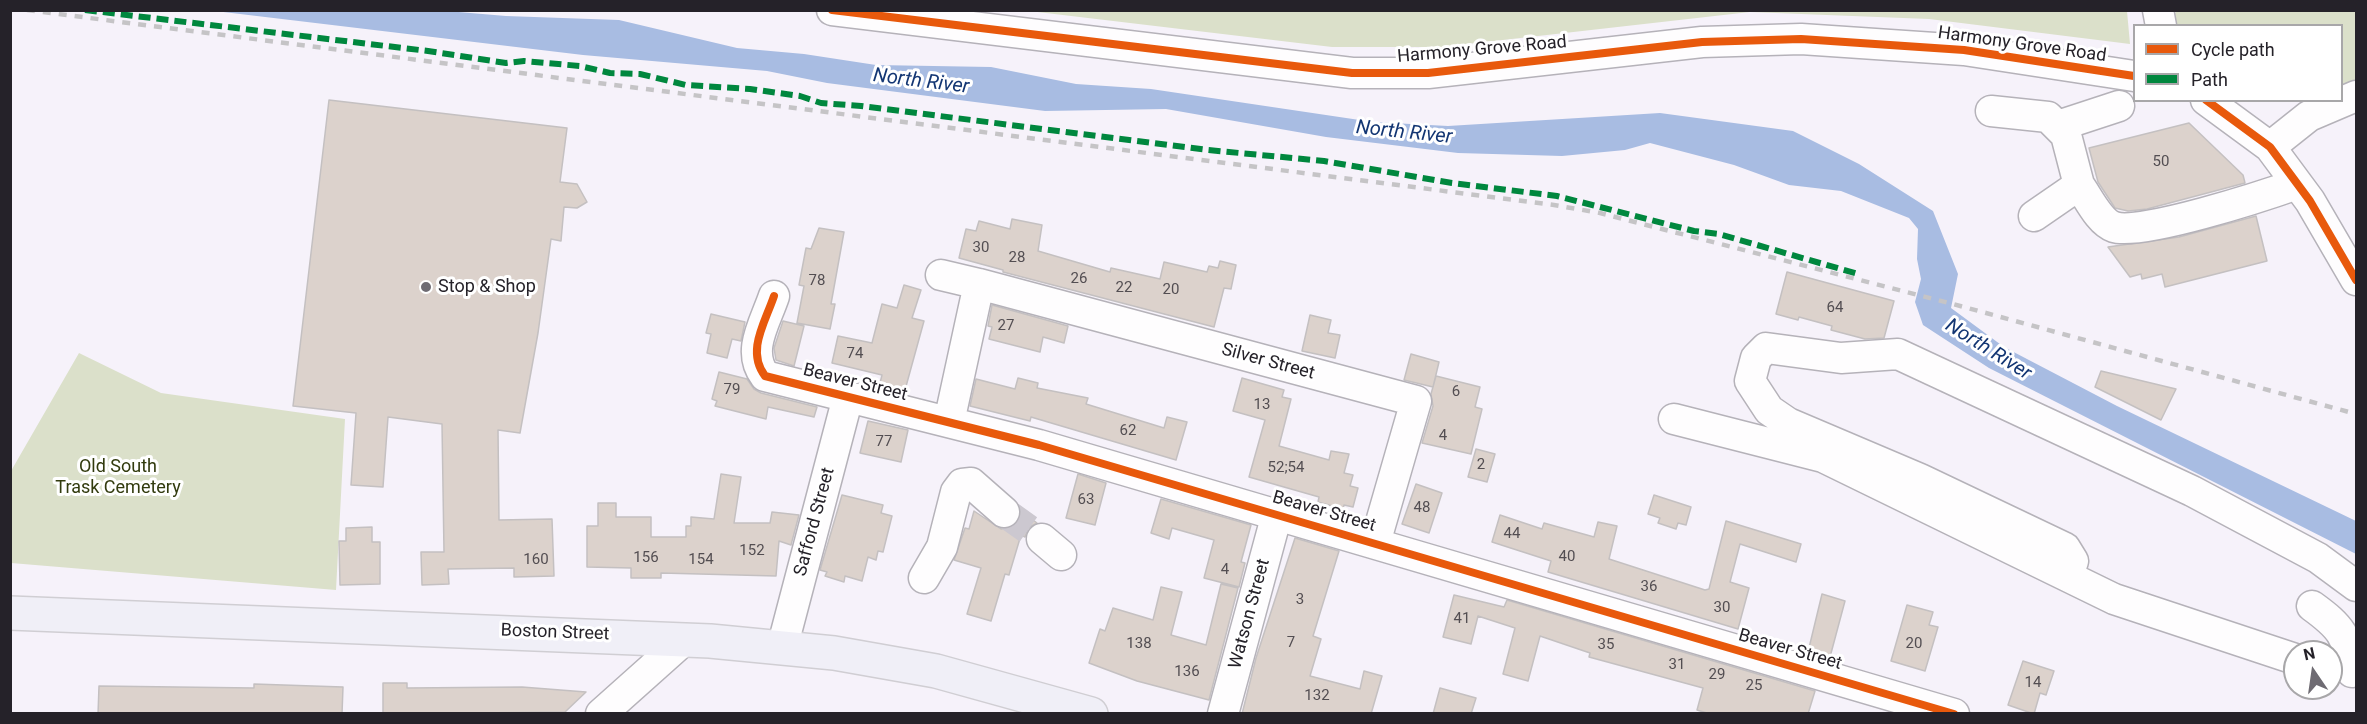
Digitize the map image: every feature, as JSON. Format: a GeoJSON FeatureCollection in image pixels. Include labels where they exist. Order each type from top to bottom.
{"type":"FeatureCollection","features":[{"type":"Feature","properties":{"kind":"main road","name":"Boston Street"},"geometry":{"type":"LineString","coordinates":[[10,613],[685,639],[834,653],[936,671],[1089,713]]}},
{"type":"Feature","properties":{"kind":"street","name":"Harmony Grove Road"},"geometry":{"type":"LineString","coordinates":[[832,10],[1352,73],[1428,73],[1702,42],[1801,39],[1964,50],[2133,76]]}},
{"type":"Feature","properties":{"kind":"street"},"geometry":{"type":"LineString","coordinates":[[2209,102],[2270,147],[2297,184],[2356,280]]}},
{"type":"Feature","properties":{"kind":"street"},"geometry":{"type":"LineString","coordinates":[[2270,147],[2309,116],[2342,102]]}},
{"type":"Feature","properties":{"kind":"street"},"geometry":{"type":"LineString","coordinates":[[2058,126],[2119,106]]}},
{"type":"Feature","properties":{"kind":"street"},"geometry":{"type":"LineString","coordinates":[[1991,111],[2048,117],[2058,126],[2066,135],[2079,185],[2105,221],[2114,227],[2127,228],[2166,222],[2245,201],[2297,184]]}},
{"type":"Feature","properties":{"kind":"street"},"geometry":{"type":"LineString","coordinates":[[2034,216],[2079,185]]}},
{"type":"Feature","properties":{"kind":"street","name":"Silver Street"},"geometry":{"type":"LineString","coordinates":[[941,275],[1416,401],[1375,543]]}},
{"type":"Feature","properties":{"kind":"street"},"geometry":{"type":"LineString","coordinates":[[949,422],[979,284]]}},
{"type":"Feature","properties":{"kind":"street","name":"Beaver Street"},"geometry":{"type":"LineString","coordinates":[[774,296],[754,351],[758,367],[765,376],[1039,445],[1954,714]]}},
{"type":"Feature","properties":{"kind":"street"},"geometry":{"type":"LineString","coordinates":[[2068,576],[2073,561],[2065,548],[1920,479],[1788,423],[1769,410],[1750,381],[1756,358],[1766,348],[1841,358],[1898,354],[2192,491],[2318,558],[2356,586]]}},
{"type":"Feature","properties":{"kind":"street","name":"Safford Street"},"geometry":{"type":"LineString","coordinates":[[782,648],[848,397]]}},
{"type":"Feature","properties":{"kind":"street"},"geometry":{"type":"LineString","coordinates":[[1674,419],[1823,457],[2114,599],[2283,654]]}},
{"type":"Feature","properties":{"kind":"street"},"geometry":{"type":"LineString","coordinates":[[924,578],[942,547],[956,492],[962,484],[971,483],[1004,512]]}},
{"type":"Feature","properties":{"kind":"street","name":"Watson Street"},"geometry":{"type":"LineString","coordinates":[[1223,714],[1277,514]]}},
{"type":"Feature","properties":{"kind":"street"},"geometry":{"type":"LineString","coordinates":[[2312,606],[2337,623],[2349,646],[2347,671]]}},
{"type":"Feature","properties":{"kind":"street"},"geometry":{"type":"LineString","coordinates":[[601,714],[685,639]]}},
{"type":"Feature","properties":{"kind":"green space"},"geometry":{"type":"Polygon","coordinates":[[[1029,11],[2127,11],[2130,44],[1929,19],[1750,12],[1441,47],[1332,47],[1029,11]]]}},
{"type":"Feature","properties":{"kind":"green space"},"geometry":{"type":"Polygon","coordinates":[[[2176,11],[2356,11],[2356,84],[2343,86],[2343,24],[2171,24],[2176,11]]]}},
{"type":"Feature","properties":{"kind":"green space","name":"Old South Trask Cemetery"},"geometry":{"type":"Polygon","coordinates":[[[79,353],[161,393],[345,419],[336,590],[11,563],[11,471],[79,353]]]}},
{"type":"Feature","properties":{"kind":"water","name":"North River"},"geometry":{"type":"Polygon","coordinates":[[[435,10],[506,16],[619,20],[737,48],[804,54],[876,65],[991,67],[1076,84],[1151,89],[1373,122],[1448,126],[1660,113],[1793,131],[1859,164],[1933,211],[1958,274],[1951,308],[2004,347],[2117,406],[2356,521],[2356,554],[1989,368],[1923,325],[1915,302],[1921,279],[1917,259],[1918,229],[1909,218],[1841,191],[1789,185],[1734,165],[1650,143],[1625,150],[1562,156],[1458,153],[1326,137],[1166,109],[1045,111],[827,83],[767,71],[583,55],[215,11],[435,10]]]}},
{"type":"Feature","properties":{"kind":"building","name":"Stop & Shop"},"geometry":{"type":"Polygon","coordinates":[[[329,100],[567,128],[560,182],[577,184],[587,202],[577,208],[564,207],[561,241],[551,239],[538,333],[520,433],[498,430],[499,520],[552,519],[554,576],[514,577],[514,568],[448,569],[449,584],[422,585],[421,552],[444,552],[442,424],[388,417],[383,487],[351,485],[356,413],[293,406],[329,100]]]}},
{"type":"Feature","properties":{"kind":"building"},"geometry":{"type":"Polygon","coordinates":[[[2189,123],[2243,175],[2245,183],[2147,209],[2128,211],[2115,208],[2098,182],[2089,148],[2189,123]]]}},
{"type":"Feature","properties":{"kind":"building"},"geometry":{"type":"Polygon","coordinates":[[[2256,216],[2267,261],[2165,287],[2162,274],[2142,279],[2141,274],[2130,277],[2108,247],[2179,237],[2256,216]]]}},
{"type":"Feature","properties":{"kind":"building"},"geometry":{"type":"Polygon","coordinates":[[[1012,219],[1042,225],[1038,251],[1110,272],[1111,268],[1160,279],[1164,262],[1207,272],[1209,266],[1218,268],[1220,261],[1236,265],[1231,289],[1224,288],[1214,327],[1003,272],[1003,270],[959,258],[966,229],[976,231],[979,221],[1010,229],[1012,219]]]}},
{"type":"Feature","properties":{"kind":"building"},"geometry":{"type":"Polygon","coordinates":[[[819,228],[844,232],[831,304],[835,304],[830,329],[797,323],[804,286],[799,285],[806,248],[811,249],[819,228]]]}},
{"type":"Feature","properties":{"kind":"building"},"geometry":{"type":"Polygon","coordinates":[[[1787,272],[1894,301],[1884,338],[1865,339],[1831,330],[1832,326],[1799,317],[1798,320],[1776,314],[1787,272]]]}},
{"type":"Feature","properties":{"kind":"building"},"geometry":{"type":"Polygon","coordinates":[[[904,285],[921,290],[912,318],[924,321],[905,390],[880,383],[882,375],[832,363],[838,336],[872,343],[882,304],[897,308],[904,285]]]}},
{"type":"Feature","properties":{"kind":"building"},"geometry":{"type":"Polygon","coordinates":[[[992,305],[1068,326],[1064,343],[1043,337],[1040,352],[989,339],[992,327],[988,326],[992,305]]]}},
{"type":"Feature","properties":{"kind":"building"},"geometry":{"type":"Polygon","coordinates":[[[711,314],[745,322],[741,341],[732,339],[727,358],[707,353],[711,334],[706,333],[711,314]]]}},
{"type":"Feature","properties":{"kind":"building"},"geometry":{"type":"Polygon","coordinates":[[[1310,315],[1331,320],[1328,333],[1340,335],[1335,358],[1302,351],[1310,315]]]}},
{"type":"Feature","properties":{"kind":"building"},"geometry":{"type":"Polygon","coordinates":[[[783,321],[804,326],[794,366],[776,360],[774,348],[783,321]]]}},
{"type":"Feature","properties":{"kind":"building"},"geometry":{"type":"Polygon","coordinates":[[[1411,354],[1439,362],[1433,387],[1404,380],[1411,354]]]}},
{"type":"Feature","properties":{"kind":"building"},"geometry":{"type":"Polygon","coordinates":[[[2101,371],[2176,389],[2161,420],[2095,387],[2101,371]]]}},
{"type":"Feature","properties":{"kind":"building"},"geometry":{"type":"Polygon","coordinates":[[[719,372],[747,379],[754,389],[761,393],[817,407],[814,417],[768,407],[766,419],[715,406],[717,401],[712,399],[719,372]]]}},
{"type":"Feature","properties":{"kind":"building"},"geometry":{"type":"Polygon","coordinates":[[[1436,376],[1480,387],[1475,407],[1482,409],[1471,454],[1422,443],[1433,406],[1431,394],[1436,376]]]}},
{"type":"Feature","properties":{"kind":"building"},"geometry":{"type":"Polygon","coordinates":[[[1018,378],[1038,383],[1037,388],[1088,398],[1086,404],[1164,428],[1167,417],[1187,422],[1176,460],[1031,417],[1030,421],[970,406],[976,379],[1015,389],[1018,378]]]}},
{"type":"Feature","properties":{"kind":"building"},"geometry":{"type":"Polygon","coordinates":[[[1242,378],[1284,390],[1282,397],[1291,399],[1279,446],[1329,460],[1331,451],[1349,454],[1344,473],[1353,475],[1350,486],[1358,488],[1353,507],[1344,505],[1343,509],[1318,502],[1319,497],[1249,477],[1265,420],[1233,411],[1242,378]]]}},
{"type":"Feature","properties":{"kind":"building"},"geometry":{"type":"Polygon","coordinates":[[[868,421],[908,430],[901,462],[860,453],[868,421]]]}},
{"type":"Feature","properties":{"kind":"building"},"geometry":{"type":"Polygon","coordinates":[[[1476,449],[1495,454],[1487,482],[1468,477],[1476,449]]]}},
{"type":"Feature","properties":{"kind":"building"},"geometry":{"type":"Polygon","coordinates":[[[721,474],[741,477],[734,523],[770,523],[772,512],[799,515],[791,545],[779,541],[776,576],[661,573],[661,578],[631,578],[631,568],[587,567],[587,526],[598,526],[598,503],[616,503],[616,517],[651,517],[651,537],[686,537],[686,526],[691,526],[691,517],[714,519],[721,474]]]}},
{"type":"Feature","properties":{"kind":"building"},"geometry":{"type":"Polygon","coordinates":[[[1078,474],[1106,483],[1095,525],[1066,518],[1078,474]]]}},
{"type":"Feature","properties":{"kind":"building"},"geometry":{"type":"Polygon","coordinates":[[[1416,484],[1442,493],[1429,533],[1402,524],[1416,484]]]}},
{"type":"Feature","properties":{"kind":"building"},"geometry":{"type":"Polygon","coordinates":[[[842,495],[883,505],[881,513],[892,516],[883,552],[878,551],[876,560],[868,557],[862,581],[845,576],[844,582],[825,576],[827,572],[820,570],[842,495]]]}},
{"type":"Feature","properties":{"kind":"building"},"geometry":{"type":"Polygon","coordinates":[[[1654,495],[1691,507],[1686,525],[1678,523],[1676,529],[1658,523],[1660,518],[1648,514],[1654,495]]]}},
{"type":"Feature","properties":{"kind":"building"},"geometry":{"type":"Polygon","coordinates":[[[1161,499],[1251,525],[1241,562],[1245,563],[1239,587],[1204,578],[1214,540],[1172,528],[1169,539],[1151,533],[1161,499]]]}},
{"type":"Feature","properties":{"kind":"building"},"geometry":{"type":"Polygon","coordinates":[[[974,511],[1001,529],[1017,524],[1021,511],[1037,523],[1028,528],[1025,537],[1021,535],[1009,575],[1005,574],[991,621],[967,614],[981,568],[954,560],[965,528],[969,529],[974,511]]]}},
{"type":"Feature","properties":{"kind":"building"},"geometry":{"type":"Polygon","coordinates":[[[1500,515],[1542,529],[1544,523],[1594,537],[1598,522],[1617,526],[1609,559],[1705,590],[1709,589],[1726,521],[1801,544],[1796,562],[1740,544],[1730,582],[1749,588],[1738,629],[1548,572],[1551,561],[1492,542],[1500,515]]]}},
{"type":"Feature","properties":{"kind":"building"},"geometry":{"type":"Polygon","coordinates":[[[372,527],[372,542],[380,542],[380,584],[340,585],[339,541],[346,541],[346,528],[372,527]]]}},
{"type":"Feature","properties":{"kind":"building"},"geometry":{"type":"Polygon","coordinates":[[[1295,538],[1339,551],[1313,636],[1321,639],[1310,676],[1360,689],[1364,671],[1382,676],[1371,714],[1242,714],[1256,658],[1295,538]]]}},
{"type":"Feature","properties":{"kind":"building"},"geometry":{"type":"Polygon","coordinates":[[[1221,584],[1238,588],[1209,700],[1137,681],[1089,663],[1100,629],[1105,631],[1113,608],[1153,620],[1161,587],[1182,592],[1171,635],[1206,645],[1221,584]]]}},
{"type":"Feature","properties":{"kind":"building"},"geometry":{"type":"Polygon","coordinates":[[[1822,594],[1845,601],[1830,657],[1808,652],[1822,594]]]}},
{"type":"Feature","properties":{"kind":"building"},"geometry":{"type":"Polygon","coordinates":[[[1454,595],[1504,607],[1507,600],[1815,691],[1808,714],[1710,714],[1697,710],[1703,688],[1589,657],[1590,653],[1540,636],[1528,681],[1503,674],[1515,628],[1478,616],[1471,644],[1443,637],[1454,595]]]}},
{"type":"Feature","properties":{"kind":"building"},"geometry":{"type":"Polygon","coordinates":[[[1907,605],[1933,612],[1929,625],[1938,627],[1925,671],[1891,661],[1907,605]]]}},
{"type":"Feature","properties":{"kind":"building"},"geometry":{"type":"Polygon","coordinates":[[[2023,661],[2054,671],[2046,695],[2040,693],[2034,714],[2008,705],[2023,661]]]}},
{"type":"Feature","properties":{"kind":"building"},"geometry":{"type":"Polygon","coordinates":[[[383,683],[407,683],[407,688],[522,687],[586,692],[565,712],[383,714],[383,683]]]}},
{"type":"Feature","properties":{"kind":"building"},"geometry":{"type":"Polygon","coordinates":[[[254,684],[343,687],[342,714],[98,714],[99,686],[254,688],[254,684]]]}},
{"type":"Feature","properties":{"kind":"building"},"geometry":{"type":"Polygon","coordinates":[[[1440,688],[1476,698],[1471,714],[1433,714],[1440,688]]]}},
{"type":"Feature","properties":{"kind":"tunnel"},"geometry":{"type":"LineString","coordinates":[[1004,512],[1042,539]]}},
{"type":"Feature","properties":{"kind":"railway"},"geometry":{"type":"LineString","coordinates":[[27,10],[1554,205],[1600,213],[1953,304],[2356,414]]}},
{"type":"Feature","properties":{"kind":"marked path"},"geometry":{"type":"LineString","coordinates":[[85,10],[428,51],[506,63],[524,61],[580,66],[610,73],[640,74],[686,85],[750,89],[800,96],[821,103],[861,106],[1208,150],[1324,161],[1452,183],[1557,196],[1694,231],[1719,234],[1858,274]]}},
{"type":"Feature","properties":{"kind":"cycle path"},"geometry":{"type":"LineString","coordinates":[[832,10],[1352,73],[1428,73],[1702,42],[1801,39],[1964,50],[2133,76]]}},
{"type":"Feature","properties":{"kind":"cycle path"},"geometry":{"type":"LineString","coordinates":[[2209,102],[2270,147],[2310,201],[2356,280]]}},
{"type":"Feature","properties":{"kind":"cycle path"},"geometry":{"type":"LineString","coordinates":[[774,296],[757,347],[757,357],[765,376],[1039,445],[1954,714]]}},
{"type":"Feature","properties":{"kind":"place","name":"Stop & Shop"},"geometry":{"type":"Point","coordinates":[426,287]}}]}
